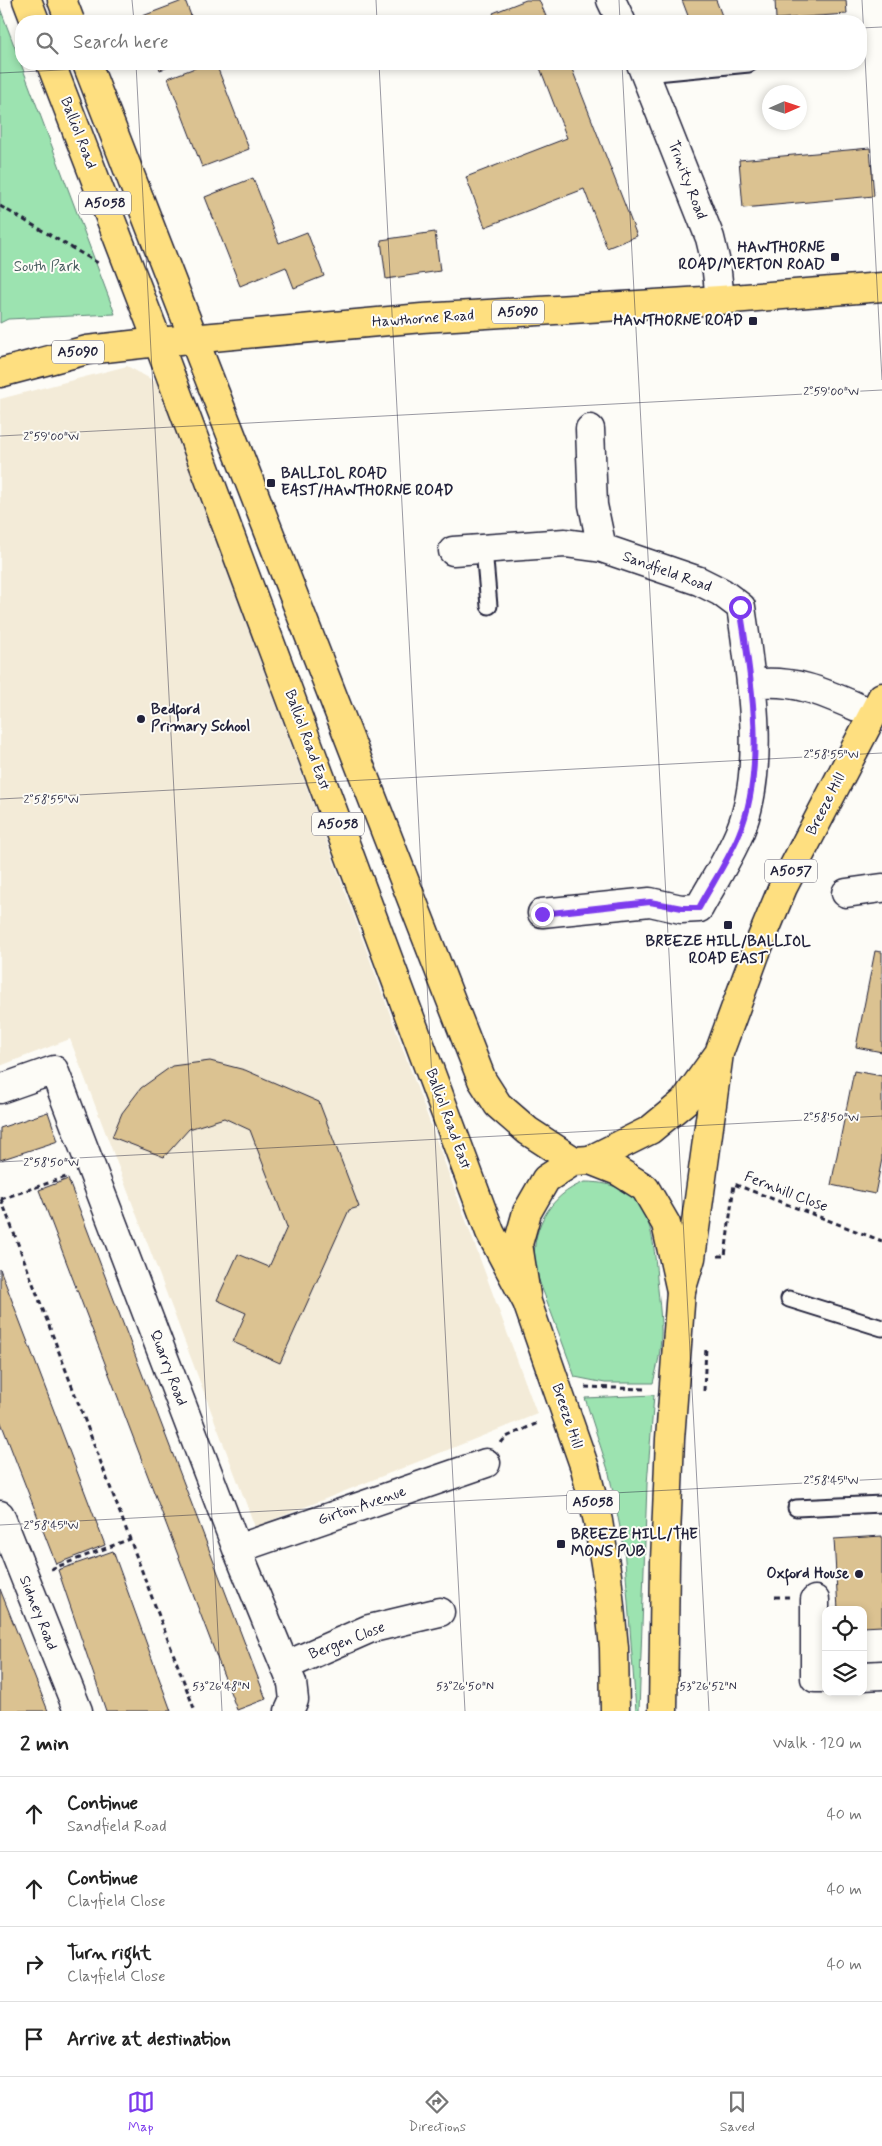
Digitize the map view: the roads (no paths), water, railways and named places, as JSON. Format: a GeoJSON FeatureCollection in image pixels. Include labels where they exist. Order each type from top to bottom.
{"type":"FeatureCollection","features":[{"type":"Feature","properties":{"kind":"main road"},"geometry":{"type":"LineString","coordinates":[[27,0],[33,15]]}},
{"type":"Feature","properties":{"kind":"main road"},"geometry":{"type":"LineString","coordinates":[[62,0],[68,15]]}},
{"type":"Feature","properties":{"kind":"main road","name":"Balliol Road"},"geometry":{"type":"LineString","coordinates":[[53,70],[158,342]]}},
{"type":"Feature","properties":{"kind":"main road","name":"A5058"},"geometry":{"type":"LineString","coordinates":[[89,70],[482,1080],[498,1105],[528,1131],[582,1160]]}},
{"type":"Feature","properties":{"kind":"main road","name":"Hawthorne Road"},"geometry":{"type":"LineString","coordinates":[[0,373],[86,350],[158,342],[422,318],[720,300],[881,287]]}},
{"type":"Feature","properties":{"kind":"main road","name":"Balliol Road East"},"geometry":{"type":"LineString","coordinates":[[158,342],[490,1232],[527,1302]]}},
{"type":"Feature","properties":{"kind":"main road","name":"Breeze Hill"},"geometry":{"type":"LineString","coordinates":[[663,1711],[665,1561],[681,1291],[691,1258],[719,1053],[756,952],[783,887],[878,705]]}},
{"type":"Feature","properties":{"kind":"main road","name":"Breeze Hill"},"geometry":{"type":"LineString","coordinates":[[615,1711],[614,1648],[607,1576],[599,1530],[585,1468],[527,1302],[518,1244],[528,1212],[546,1179],[582,1160],[650,1130],[684,1102],[719,1053]]}},
{"type":"Feature","properties":{"kind":"main road","name":"Breeze Hill"},"geometry":{"type":"LineString","coordinates":[[582,1160],[618,1171],[645,1188],[666,1224],[681,1291]]}},
{"type":"Feature","properties":{"kind":"street"},"geometry":{"type":"LineString","coordinates":[[611,0],[618,15]]}},
{"type":"Feature","properties":{"kind":"street","name":"Trinity Road"},"geometry":{"type":"LineString","coordinates":[[643,70],[712,244],[720,300]]}},
{"type":"Feature","properties":{"kind":"street"},"geometry":{"type":"LineString","coordinates":[[590,429],[593,505],[602,548]]}},
{"type":"Feature","properties":{"kind":"street","name":"Sandfield Road"},"geometry":{"type":"LineString","coordinates":[[454,551],[565,543],[602,548],[699,581],[721,592],[740,607],[752,684],[754,778],[740,833],[699,908],[682,908],[650,902],[542,914]]}},
{"type":"Feature","properties":{"kind":"street"},"geometry":{"type":"LineString","coordinates":[[752,684],[774,681],[813,688],[878,705]]}},
{"type":"Feature","properties":{"kind":"street"},"geometry":{"type":"LineString","coordinates":[[846,893],[882,888]]}},
{"type":"Feature","properties":{"kind":"street","name":"Quarry Road"},"geometry":{"type":"LineString","coordinates":[[0,1089],[54,1070],[237,1550],[292,1682],[294,1700],[290,1711]]}},
{"type":"Feature","properties":{"kind":"street","name":"Girton Avenue"},"geometry":{"type":"LineString","coordinates":[[237,1550],[486,1463]]}},
{"type":"Feature","properties":{"kind":"street","name":"Sidney Road"},"geometry":{"type":"LineString","coordinates":[[0,1516],[78,1711]]}},
{"type":"Feature","properties":{"kind":"street"},"geometry":{"type":"LineString","coordinates":[[815,1600],[816,1678],[822,1678]]}},
{"type":"Feature","properties":{"kind":"street","name":"Bergen Close"},"geometry":{"type":"LineString","coordinates":[[285,1666],[368,1629],[440,1612]]}},
{"type":"Feature","properties":{"kind":"street"},"geometry":{"type":"LineString","coordinates":[[867,1676],[882,1675]]}},
{"type":"Feature","properties":{"kind":"lane"},"geometry":{"type":"LineString","coordinates":[[484,549],[489,606]]}},
{"type":"Feature","properties":{"kind":"lane"},"geometry":{"type":"LineString","coordinates":[[789,1299],[882,1328]]}},
{"type":"Feature","properties":{"kind":"lane"},"geometry":{"type":"LineString","coordinates":[[796,1508],[882,1504]]}},
{"type":"Feature","properties":{"kind":"place","name":"HAWTHORNE ROAD/MERTON ROAD"},"geometry":{"type":"Point","coordinates":[835,257]}},
{"type":"Feature","properties":{"kind":"place","name":"HAWTHORNE ROAD"},"geometry":{"type":"Point","coordinates":[753,321]}},
{"type":"Feature","properties":{"kind":"place","name":"BALLIOL ROAD EAST/HAWTHORNE ROAD"},"geometry":{"type":"Point","coordinates":[271,483]}},
{"type":"Feature","properties":{"kind":"place","name":"Bedford Primary School"},"geometry":{"type":"Point","coordinates":[141,719]}},
{"type":"Feature","properties":{"kind":"place","name":"BREEZE HILL/BALLIOL ROAD EAST"},"geometry":{"type":"Point","coordinates":[728,925]}},
{"type":"Feature","properties":{"kind":"place","name":"BREEZE HILL/THE MONS PUB"},"geometry":{"type":"Point","coordinates":[561,1544]}},
{"type":"Feature","properties":{"kind":"place","name":"Oxford House"},"geometry":{"type":"Point","coordinates":[859,1574]}},
{"type":"Feature","properties":{"kind":"park label","name":"South Park"},"geometry":{"type":"Point","coordinates":[47,267]}}]}
